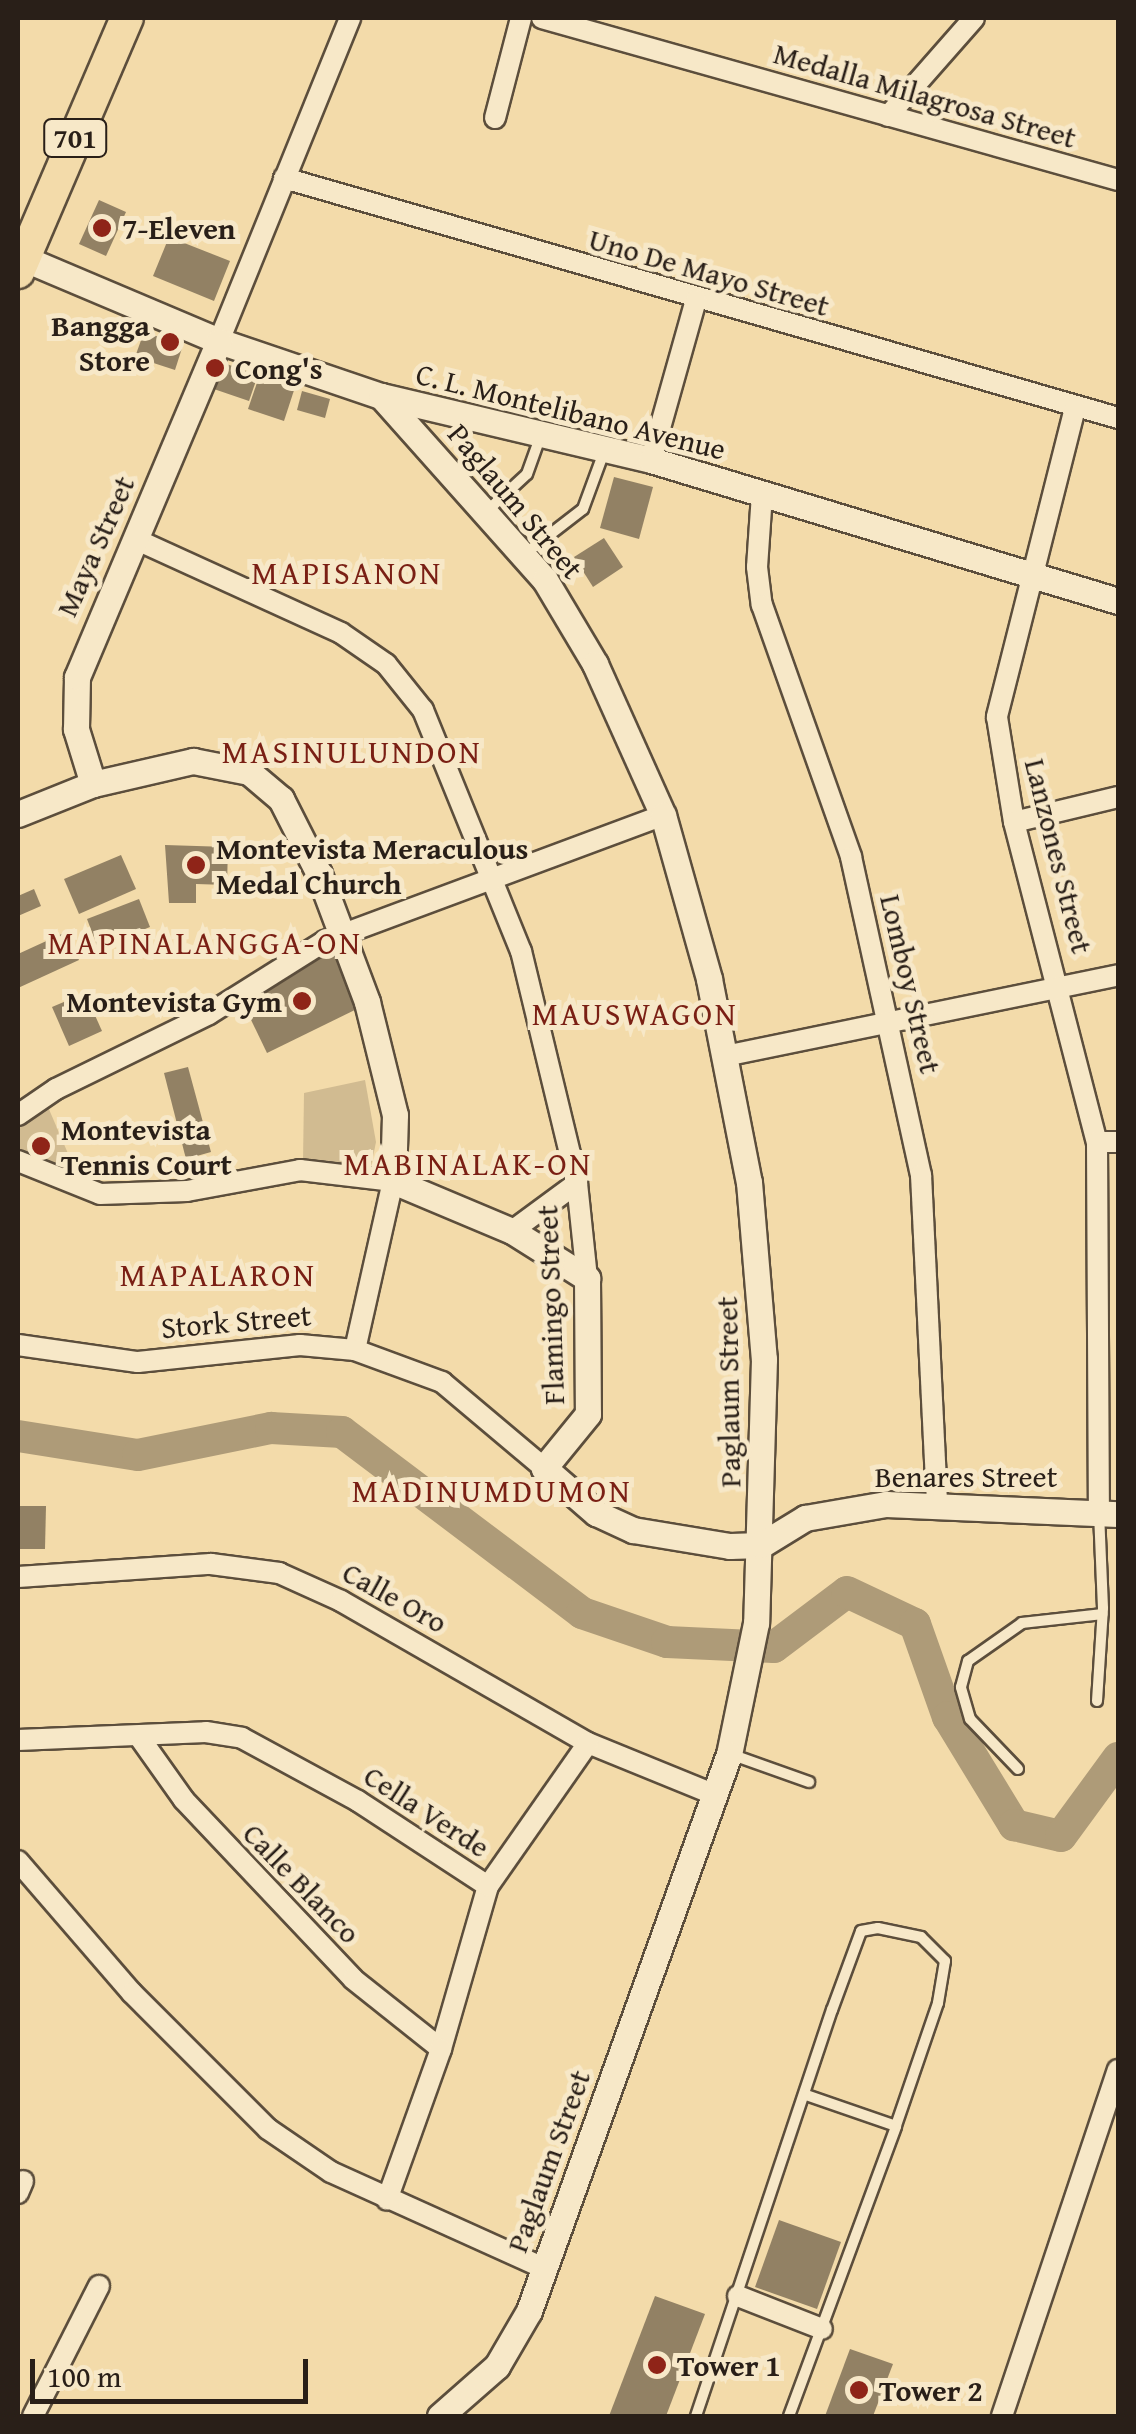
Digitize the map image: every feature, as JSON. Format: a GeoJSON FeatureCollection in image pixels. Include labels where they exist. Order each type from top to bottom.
{"type":"FeatureCollection","features":[{"type":"Feature","properties":{"kind":"main road","name":"701"},"geometry":{"type":"LineString","coordinates":[[20,262],[126,18]]}},
{"type":"Feature","properties":{"kind":"street"},"geometry":{"type":"LineString","coordinates":[[219,341],[350,18]]}},
{"type":"Feature","properties":{"kind":"street"},"geometry":{"type":"LineString","coordinates":[[495,118],[521,18]]}},
{"type":"Feature","properties":{"kind":"street","name":"Medalla Milagrosa Street"},"geometry":{"type":"LineString","coordinates":[[542,18],[1118,180]]}},
{"type":"Feature","properties":{"kind":"street"},"geometry":{"type":"LineString","coordinates":[[888,116],[974,18]]}},
{"type":"Feature","properties":{"kind":"street","name":"Uno De Mayo Street"},"geometry":{"type":"LineString","coordinates":[[284,178],[696,300],[1075,408],[1118,416]]}},
{"type":"Feature","properties":{"kind":"street","name":"C. L. Montelibano Avenue"},"geometry":{"type":"LineString","coordinates":[[20,262],[219,341],[381,396],[651,460],[1118,601]]}},
{"type":"Feature","properties":{"kind":"street"},"geometry":{"type":"LineString","coordinates":[[651,460],[696,300]]}},
{"type":"Feature","properties":{"kind":"street","name":"Maya Street"},"geometry":{"type":"LineString","coordinates":[[94,784],[76,729],[77,677],[219,341]]}},
{"type":"Feature","properties":{"kind":"street","name":"Paglaum Street"},"geometry":{"type":"LineString","coordinates":[[381,396],[525,554],[573,622],[663,816],[725,1056],[749,1182],[760,1292],[761,1544],[756,1623],[729,1754],[512,2348],[440,2416]]}},
{"type":"Feature","properties":{"kind":"street","name":"Lanzones Street"},"geometry":{"type":"LineString","coordinates":[[1075,408],[1028,576],[997,717],[1014,822],[1060,983],[1097,1142],[1110,1348],[1109,1513]]}},
{"type":"Feature","properties":{"kind":"street","name":"Lomboy Street"},"geometry":{"type":"LineString","coordinates":[[762,494],[757,566],[762,605],[851,857],[890,1018],[921,1175],[936,1502]]}},
{"type":"Feature","properties":{"kind":"street","name":"Flamingo Street"},"geometry":{"type":"LineString","coordinates":[[135,539],[341,633],[386,664],[436,733],[495,875],[535,1000],[577,1183],[587,1278],[588,1414],[544,1468]]}},
{"type":"Feature","properties":{"kind":"street"},"geometry":{"type":"LineString","coordinates":[[18,814],[94,784],[193,761],[232,766],[267,783],[304,844],[342,934],[390,1084],[393,1180],[355,1350]]}},
{"type":"Feature","properties":{"kind":"street"},"geometry":{"type":"LineString","coordinates":[[1014,822],[1118,798]]}},
{"type":"Feature","properties":{"kind":"street"},"geometry":{"type":"LineString","coordinates":[[18,1115],[56,1089],[209,1014],[342,934],[663,816]]}},
{"type":"Feature","properties":{"kind":"street"},"geometry":{"type":"LineString","coordinates":[[725,1056],[1060,983],[1118,976]]}},
{"type":"Feature","properties":{"kind":"street"},"geometry":{"type":"LineString","coordinates":[[1097,1142],[1118,1142]]}},
{"type":"Feature","properties":{"kind":"street"},"geometry":{"type":"LineString","coordinates":[[18,1161],[100,1194],[187,1191],[300,1170],[393,1180],[512,1231],[587,1278]]}},
{"type":"Feature","properties":{"kind":"street"},"geometry":{"type":"LineString","coordinates":[[512,1231],[577,1183]]}},
{"type":"Feature","properties":{"kind":"street","name":"Stork Street"},"geometry":{"type":"LineString","coordinates":[[18,1345],[138,1362],[300,1345],[355,1350],[442,1382],[596,1513],[623,1526],[693,1543],[761,1544]]}},
{"type":"Feature","properties":{"kind":"street","name":"Benares Street"},"geometry":{"type":"LineString","coordinates":[[761,1544],[805,1518],[936,1502],[1109,1513]]}},
{"type":"Feature","properties":{"kind":"street","name":"Calle Oro"},"geometry":{"type":"LineString","coordinates":[[18,1576],[210,1564],[279,1573],[341,1600],[588,1742],[713,1794]]}},
{"type":"Feature","properties":{"kind":"street","name":"Cella Verde"},"geometry":{"type":"LineString","coordinates":[[18,1740],[140,1738],[206,1732],[242,1738],[358,1801],[488,1886],[441,2049],[387,2200]]}},
{"type":"Feature","properties":{"kind":"street","name":"Calle Blanco"},"geometry":{"type":"LineString","coordinates":[[140,1738],[184,1800],[353,1979],[441,2049]]}},
{"type":"Feature","properties":{"kind":"street"},"geometry":{"type":"LineString","coordinates":[[488,1886],[588,1742]]}},
{"type":"Feature","properties":{"kind":"street"},"geometry":{"type":"LineString","coordinates":[[18,1861],[132,1993],[268,2129],[387,2200],[544,2268]]}},
{"type":"Feature","properties":{"kind":"street"},"geometry":{"type":"LineString","coordinates":[[1002,2416],[1118,2070]]}},
{"type":"Feature","properties":{"kind":"street"},"geometry":{"type":"LineString","coordinates":[[33,2416],[98,2286]]}},
{"type":"Feature","properties":{"kind":"street"},"geometry":{"type":"LineString","coordinates":[[738,2296],[822,2329]]}},
{"type":"Feature","properties":{"kind":"lane"},"geometry":{"type":"LineString","coordinates":[[487,512],[527,474],[541,434]]}},
{"type":"Feature","properties":{"kind":"lane"},"geometry":{"type":"LineString","coordinates":[[525,554],[583,509],[605,449]]}},
{"type":"Feature","properties":{"kind":"lane"},"geometry":{"type":"LineString","coordinates":[[1097,1701],[1109,1513]]}},
{"type":"Feature","properties":{"kind":"lane"},"geometry":{"type":"LineString","coordinates":[[1018,1769],[970,1719],[961,1686],[968,1662],[1022,1622],[1102,1614]]}},
{"type":"Feature","properties":{"kind":"lane"},"geometry":{"type":"LineString","coordinates":[[729,1754],[809,1782]]}},
{"type":"Feature","properties":{"kind":"lane"},"geometry":{"type":"LineString","coordinates":[[696,2416],[861,1931],[888,1928],[921,1937],[943,1952],[944,1975],[896,2126],[790,2416]]}},
{"type":"Feature","properties":{"kind":"lane"},"geometry":{"type":"LineString","coordinates":[[806,2095],[896,2126]]}},
{"type":"Feature","properties":{"kind":"shaded area"},"geometry":{"type":"Polygon","coordinates":[[[365,1080],[376,1142],[371,1167],[303,1162],[304,1093],[365,1080]]]}},
{"type":"Feature","properties":{"kind":"shaded area","name":"Montevista Tennis Court"},"geometry":{"type":"Polygon","coordinates":[[[48,1107],[85,1193],[18,1168],[18,1124],[48,1107]]]}},
{"type":"Feature","properties":{"kind":"building","name":"7-Eleven"},"geometry":{"type":"Polygon","coordinates":[[[99,200],[126,212],[106,256],[79,244],[99,200]]]}},
{"type":"Feature","properties":{"kind":"building"},"geometry":{"type":"Polygon","coordinates":[[[169,237],[230,261],[214,301],[153,276],[169,237]]]}},
{"type":"Feature","properties":{"kind":"building"},"geometry":{"type":"Polygon","coordinates":[[[144,332],[183,345],[175,370],[135,357],[144,332]]]}},
{"type":"Feature","properties":{"kind":"building"},"geometry":{"type":"Polygon","coordinates":[[[215,360],[258,375],[249,401],[205,386],[215,360]]]}},
{"type":"Feature","properties":{"kind":"building"},"geometry":{"type":"Polygon","coordinates":[[[262,368],[297,381],[284,421],[248,409],[262,368]]]}},
{"type":"Feature","properties":{"kind":"building"},"geometry":{"type":"Polygon","coordinates":[[[302,391],[330,399],[325,418],[297,410],[302,391]]]}},
{"type":"Feature","properties":{"kind":"building"},"geometry":{"type":"Polygon","coordinates":[[[614,477],[653,487],[639,539],[600,528],[614,477]]]}},
{"type":"Feature","properties":{"kind":"building"},"geometry":{"type":"Polygon","coordinates":[[[604,538],[623,567],[593,587],[574,557],[604,538]]]}},
{"type":"Feature","properties":{"kind":"building","name":"Montevista Meraculous Medal Church"},"geometry":{"type":"Polygon","coordinates":[[[165,845],[228,847],[227,885],[196,884],[196,903],[169,903],[165,845]]]}},
{"type":"Feature","properties":{"kind":"building"},"geometry":{"type":"Polygon","coordinates":[[[121,855],[136,889],[79,914],[64,879],[121,855]]]}},
{"type":"Feature","properties":{"kind":"building"},"geometry":{"type":"Polygon","coordinates":[[[34,889],[41,906],[18,916],[18,896],[34,889]]]}},
{"type":"Feature","properties":{"kind":"building"},"geometry":{"type":"Polygon","coordinates":[[[139,899],[150,927],[98,948],[87,919],[139,899]]]}},
{"type":"Feature","properties":{"kind":"building"},"geometry":{"type":"Polygon","coordinates":[[[66,932],[79,960],[18,988],[18,954],[66,932]]]}},
{"type":"Feature","properties":{"kind":"building","name":"Montevista Gym"},"geometry":{"type":"Polygon","coordinates":[[[338,949],[365,1005],[267,1053],[240,997],[338,949]]]}},
{"type":"Feature","properties":{"kind":"building"},"geometry":{"type":"Polygon","coordinates":[[[85,993],[102,1031],[69,1046],[52,1007],[85,993]]]}},
{"type":"Feature","properties":{"kind":"building"},"geometry":{"type":"Polygon","coordinates":[[[188,1067],[211,1152],[186,1159],[164,1073],[188,1067]]]}},
{"type":"Feature","properties":{"kind":"building"},"geometry":{"type":"Polygon","coordinates":[[[18,1506],[46,1506],[45,1549],[18,1549],[18,1506]]]}},
{"type":"Feature","properties":{"kind":"building"},"geometry":{"type":"Polygon","coordinates":[[[779,2220],[841,2242],[817,2309],[755,2287],[779,2220]]]}},
{"type":"Feature","properties":{"kind":"building","name":"Tower 1"},"geometry":{"type":"Polygon","coordinates":[[[655,2296],[705,2314],[666,2416],[609,2416],[655,2296]]]}},
{"type":"Feature","properties":{"kind":"building","name":"Tower 2"},"geometry":{"type":"Polygon","coordinates":[[[850,2349],[893,2364],[873,2416],[825,2416],[850,2349]]]}},
{"type":"Feature","properties":{"kind":"waterway"},"geometry":{"type":"LineString","coordinates":[[18,1436],[138,1455],[271,1428],[342,1432],[582,1613],[667,1642],[774,1647],[847,1592],[915,1624],[948,1717],[1014,1825],[1061,1836],[1118,1758]]}},
{"type":"Feature","properties":{"kind":"place","name":"7-Eleven"},"geometry":{"type":"Point","coordinates":[102,228]}},
{"type":"Feature","properties":{"kind":"place","name":"Bangga Store"},"geometry":{"type":"Point","coordinates":[170,342]}},
{"type":"Feature","properties":{"kind":"place","name":"Cong's"},"geometry":{"type":"Point","coordinates":[215,368]}},
{"type":"Feature","properties":{"kind":"place","name":"Montevista Meraculous Medal Church"},"geometry":{"type":"Point","coordinates":[196,865]}},
{"type":"Feature","properties":{"kind":"place","name":"Montevista Gym"},"geometry":{"type":"Point","coordinates":[302,1001]}},
{"type":"Feature","properties":{"kind":"place","name":"Montevista Tennis Court"},"geometry":{"type":"Point","coordinates":[41,1146]}},
{"type":"Feature","properties":{"kind":"place","name":"Tower 1"},"geometry":{"type":"Point","coordinates":[657,2365]}},
{"type":"Feature","properties":{"kind":"place","name":"Tower 2"},"geometry":{"type":"Point","coordinates":[859,2390]}},
{"type":"Feature","properties":{"kind":"district","name":"MAPISANON"},"geometry":{"type":"Point","coordinates":[347,573]}},
{"type":"Feature","properties":{"kind":"district","name":"MASINULUNDON"},"geometry":{"type":"Point","coordinates":[352,752]}},
{"type":"Feature","properties":{"kind":"district","name":"MAPINALANGGA-ON"},"geometry":{"type":"Point","coordinates":[205,943]}},
{"type":"Feature","properties":{"kind":"district","name":"MAUSWAGON"},"geometry":{"type":"Point","coordinates":[635,1014]}},
{"type":"Feature","properties":{"kind":"district","name":"MABINALAK-ON"},"geometry":{"type":"Point","coordinates":[468,1164]}},
{"type":"Feature","properties":{"kind":"district","name":"MAPALARON"},"geometry":{"type":"Point","coordinates":[218,1275]}},
{"type":"Feature","properties":{"kind":"district","name":"MADINUMDUMON"},"geometry":{"type":"Point","coordinates":[492,1491]}}]}
